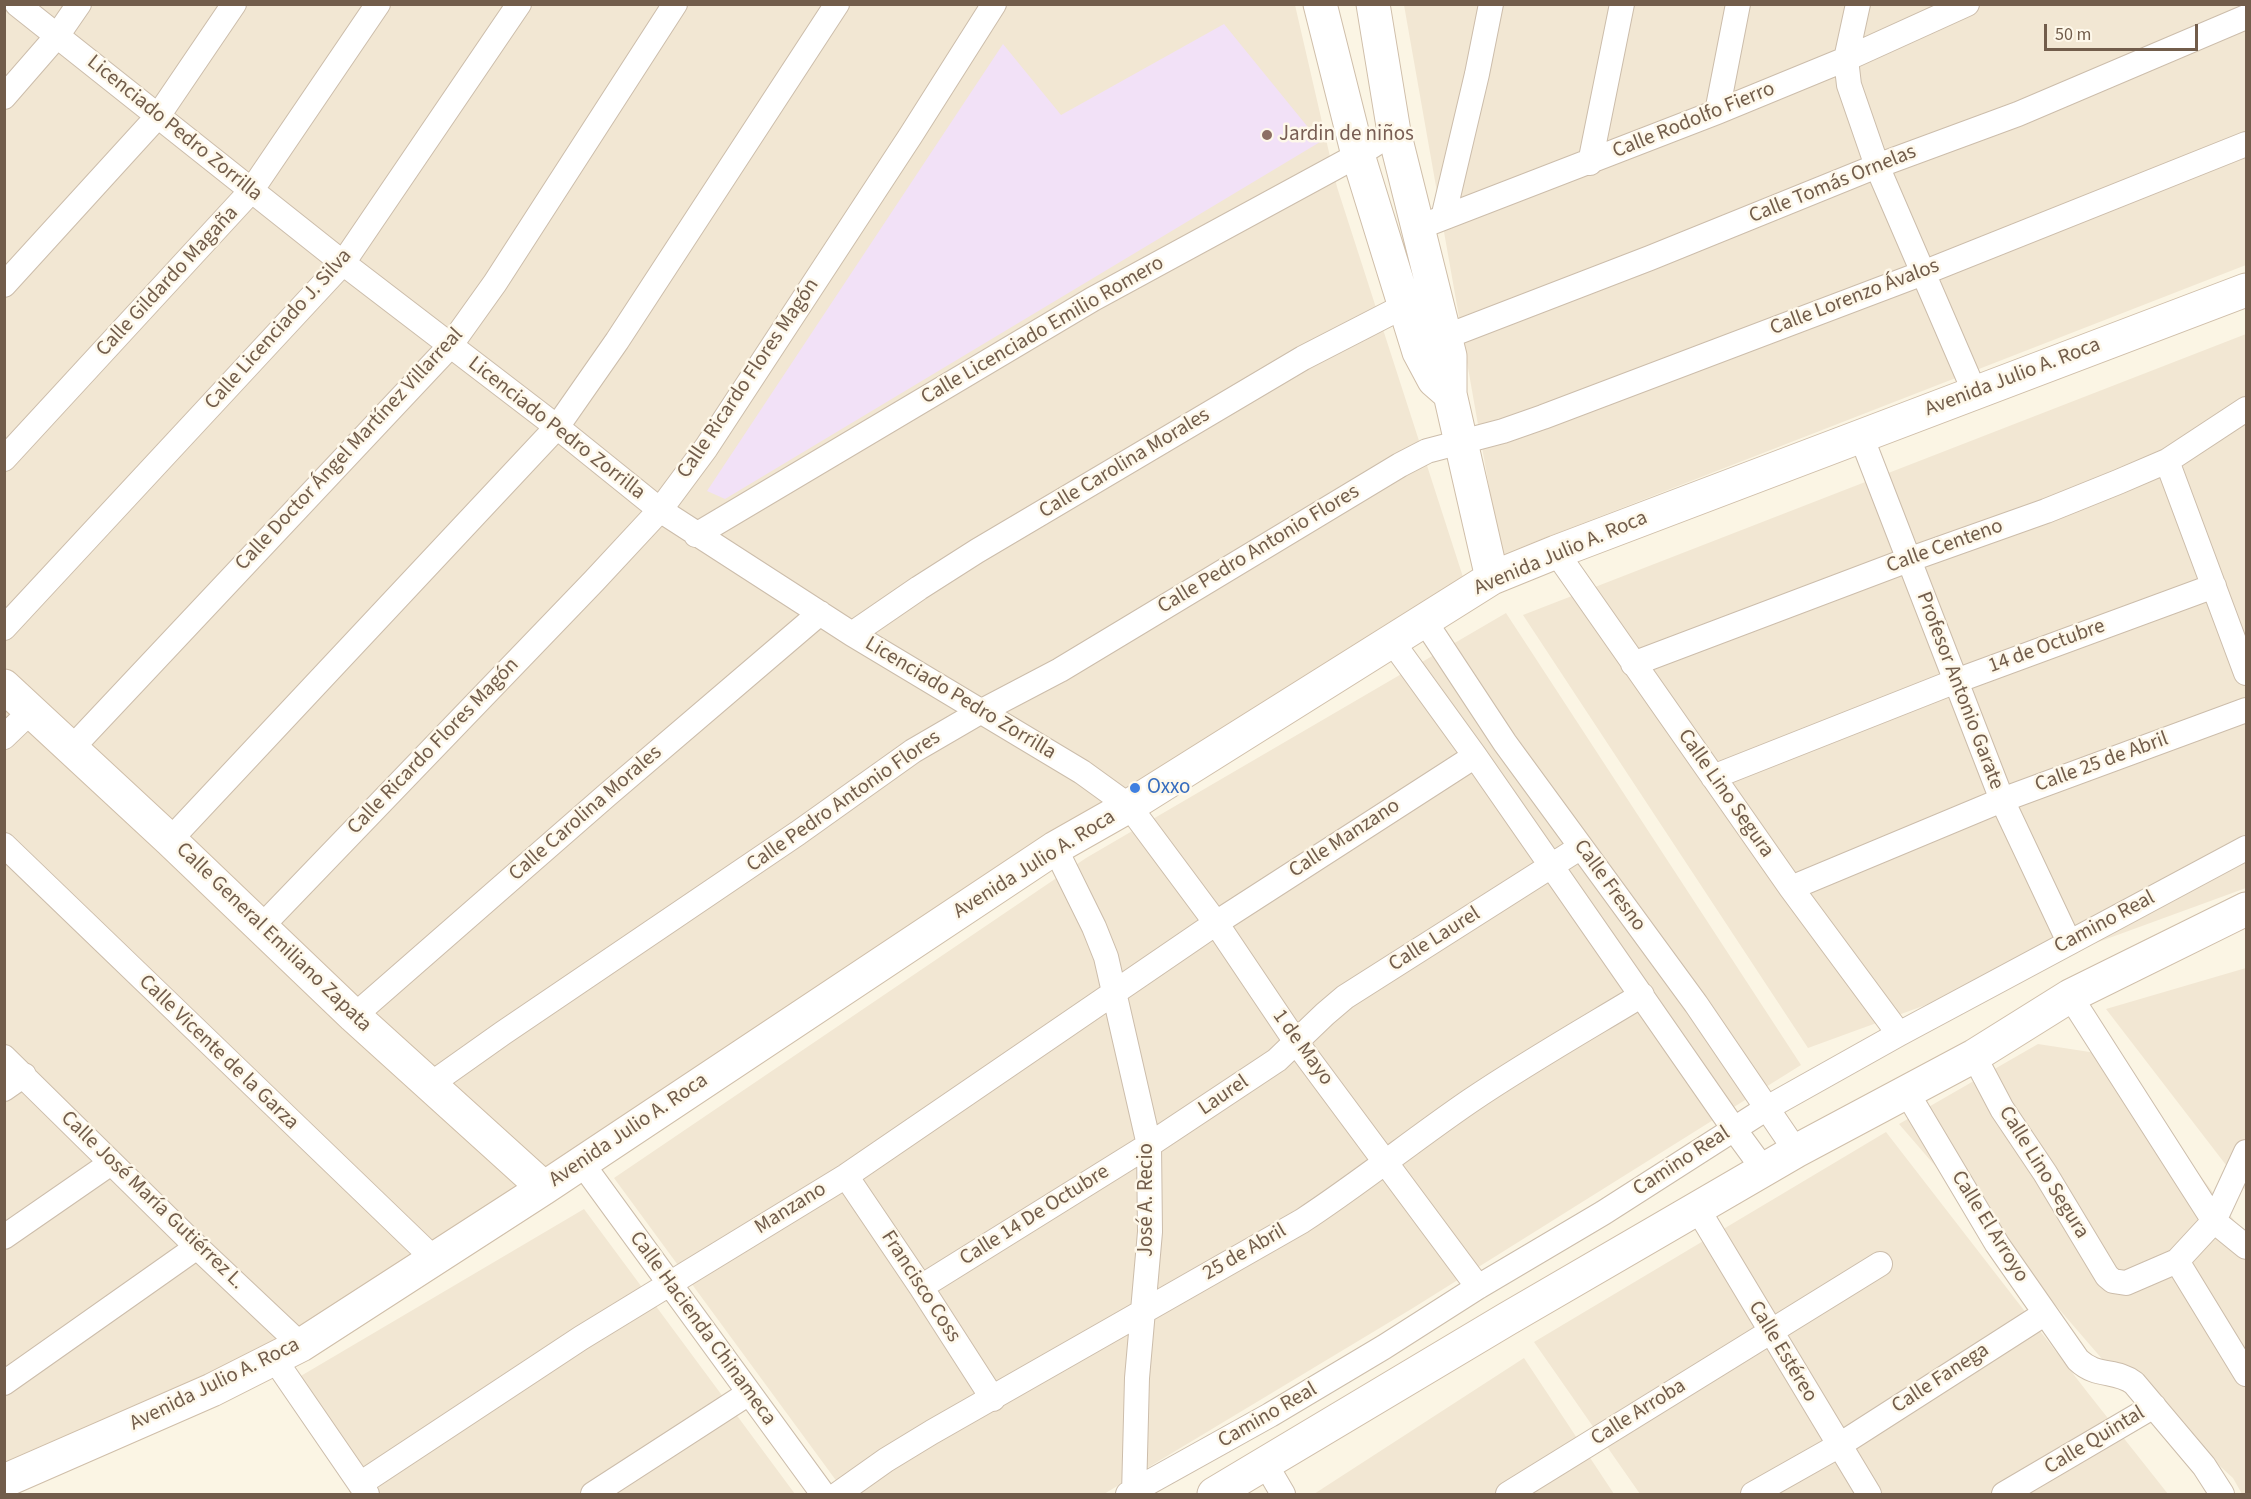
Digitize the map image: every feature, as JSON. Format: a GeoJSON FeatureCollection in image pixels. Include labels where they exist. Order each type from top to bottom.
{"type":"FeatureCollection","features":[{"type":"Feature","properties":{"kind":"street","name":"Licenciado Pedro Zorrilla"},"geometry":{"type":"LineString","coordinates":[[17,4],[251,191],[557,427],[660,510],[852,634],[1082,772],[1129,806]]}},
{"type":"Feature","properties":{"kind":"street"},"geometry":{"type":"LineString","coordinates":[[4,97],[57,36],[79,4]]}},
{"type":"Feature","properties":{"kind":"street"},"geometry":{"type":"LineString","coordinates":[[4,285],[158,116],[234,4]]}},
{"type":"Feature","properties":{"kind":"street","name":"Calle Gildardo Magaña"},"geometry":{"type":"LineString","coordinates":[[4,459],[251,191],[378,4]]}},
{"type":"Feature","properties":{"kind":"street","name":"Calle Licenciado J. Silva"},"geometry":{"type":"LineString","coordinates":[[4,628],[343,263],[519,4]]}},
{"type":"Feature","properties":{"kind":"street","name":"Calle Doctor Ángel Martínez Villarreal"},"geometry":{"type":"LineString","coordinates":[[71,749],[450,346],[495,283],[675,4]]}},
{"type":"Feature","properties":{"kind":"street"},"geometry":{"type":"LineString","coordinates":[[170,840],[557,427],[617,341],[837,4]]}},
{"type":"Feature","properties":{"kind":"street","name":"Calle Ricardo Flores Magón"},"geometry":{"type":"LineString","coordinates":[[261,927],[660,510],[713,438],[994,4]]}},
{"type":"Feature","properties":{"kind":"street"},"geometry":{"type":"LineString","coordinates":[[1320,4],[1358,155],[1406,305],[1432,344]]}},
{"type":"Feature","properties":{"kind":"street"},"geometry":{"type":"LineString","coordinates":[[1372,4],[1394,132],[1430,223]]}},
{"type":"Feature","properties":{"kind":"street"},"geometry":{"type":"LineString","coordinates":[[1491,4],[1477,74],[1430,223],[1434,380],[1450,394],[1492,578]]}},
{"type":"Feature","properties":{"kind":"street"},"geometry":{"type":"LineString","coordinates":[[1590,163],[1622,4]]}},
{"type":"Feature","properties":{"kind":"street"},"geometry":{"type":"LineString","coordinates":[[1717,112],[1738,4]]}},
{"type":"Feature","properties":{"kind":"street"},"geometry":{"type":"LineString","coordinates":[[1858,4],[1846,59],[1849,85],[1877,166],[1975,393]]}},
{"type":"Feature","properties":{"kind":"street","name":"Calle Rodolfo Fierro"},"geometry":{"type":"LineString","coordinates":[[1430,223],[1717,112],[1846,59],[1967,4]]}},
{"type":"Feature","properties":{"kind":"street","name":"Calle Tomás Ornelas"},"geometry":{"type":"LineString","coordinates":[[1432,344],[1877,166],[2018,114],[2247,17]]}},
{"type":"Feature","properties":{"kind":"street","name":"Calle Licenciado Emilio Romero"},"geometry":{"type":"LineString","coordinates":[[696,535],[1094,299],[1358,155],[1394,132]]}},
{"type":"Feature","properties":{"kind":"street","name":"Calle Lorenzo Ávalos"},"geometry":{"type":"LineString","coordinates":[[1460,443],[1543,417],[1923,273],[2247,144]]}},
{"type":"Feature","properties":{"kind":"street","name":"Avenida Julio A. Roca"},"geometry":{"type":"LineString","coordinates":[[4,1481],[212,1390],[288,1352],[544,1188],[1055,848],[1129,806],[1492,578],[2247,290]]}},
{"type":"Feature","properties":{"kind":"street","name":"Calle Carolina Morales"},"geometry":{"type":"LineString","coordinates":[[852,634],[977,550],[1303,358],[1406,305]]}},
{"type":"Feature","properties":{"kind":"street","name":"Calle Centeno"},"geometry":{"type":"LineString","coordinates":[[1633,664],[1908,560],[2046,511],[2167,461],[2247,409]]}},
{"type":"Feature","properties":{"kind":"street","name":"Profesor Antonio Garate"},"geometry":{"type":"LineString","coordinates":[[1861,436],[2002,800],[2069,942]]}},
{"type":"Feature","properties":{"kind":"street","name":"Calle Pedro Antonio Flores"},"geometry":{"type":"LineString","coordinates":[[431,1084],[798,834],[913,751],[980,712],[1060,670],[1400,465],[1427,451],[1460,443]]}},
{"type":"Feature","properties":{"kind":"street"},"geometry":{"type":"LineString","coordinates":[[2167,461],[2247,673]]}},
{"type":"Feature","properties":{"kind":"street","name":"Calle Lino Segura"},"geometry":{"type":"LineString","coordinates":[[1556,552],[1791,888],[1899,1034]]}},
{"type":"Feature","properties":{"kind":"street","name":"14 de Octubre"},"geometry":{"type":"LineString","coordinates":[[1713,777],[1956,681],[2214,586]]}},
{"type":"Feature","properties":{"kind":"street","name":"Calle Carolina Morales"},"geometry":{"type":"LineString","coordinates":[[354,1016],[820,613]]}},
{"type":"Feature","properties":{"kind":"street","name":"Calle Fresno"},"geometry":{"type":"LineString","coordinates":[[1424,620],[1505,743],[1696,1004],[1797,1150]]}},
{"type":"Feature","properties":{"kind":"street","name":"Calle Fresno"},"geometry":{"type":"LineString","coordinates":[[1391,640],[1475,756],[1764,1170]]}},
{"type":"Feature","properties":{"kind":"street","name":"Calle General Emiliano Zapata"},"geometry":{"type":"LineString","coordinates":[[4,686],[170,840],[354,1016],[544,1188]]}},
{"type":"Feature","properties":{"kind":"street","name":"Calle 25 de Abril"},"geometry":{"type":"LineString","coordinates":[[1791,888],[2002,800],[2247,710]]}},
{"type":"Feature","properties":{"kind":"street"},"geometry":{"type":"LineString","coordinates":[[4,737],[30,712]]}},
{"type":"Feature","properties":{"kind":"street","name":"Calle Manzano"},"geometry":{"type":"LineString","coordinates":[[1216,923],[1475,756]]}},
{"type":"Feature","properties":{"kind":"street","name":"1 de Mayo"},"geometry":{"type":"LineString","coordinates":[[1129,806],[1216,923],[1296,1042],[1478,1287]]}},
{"type":"Feature","properties":{"kind":"street","name":"Calle Vicente de la Garza"},"geometry":{"type":"LineString","coordinates":[[4,844],[434,1259]]}},
{"type":"Feature","properties":{"kind":"street","name":"Calle Laurel"},"geometry":{"type":"LineString","coordinates":[[1296,1042],[1345,997],[1581,847]]}},
{"type":"Feature","properties":{"kind":"street","name":"José A. Recio"},"geometry":{"type":"LineString","coordinates":[[1055,848],[1094,927],[1106,957],[1149,1145],[1150,1232],[1137,1378],[1132,1493]]}},
{"type":"Feature","properties":{"kind":"street","name":"Camino Real"},"geometry":{"type":"LineString","coordinates":[[1132,1493],[1326,1383],[1478,1287],[1603,1213],[1767,1108],[2069,942],[2246,849]]}},
{"type":"Feature","properties":{"kind":"street","name":"Camino Real"},"geometry":{"type":"LineString","coordinates":[[1215,1494],[1507,1319],[1797,1150],[1974,1056],[2070,996],[2247,909]]}},
{"type":"Feature","properties":{"kind":"street","name":"Manzano"},"geometry":{"type":"LineString","coordinates":[[363,1489],[581,1338],[846,1176],[1216,923]]}},
{"type":"Feature","properties":{"kind":"street","name":"25 de Abril"},"geometry":{"type":"LineString","coordinates":[[838,1494],[895,1455],[1302,1221],[1508,1075],[1642,995]]}},
{"type":"Feature","properties":{"kind":"street"},"geometry":{"type":"LineString","coordinates":[[2070,996],[2214,1221],[2247,1247]]}},
{"type":"Feature","properties":{"kind":"street","name":"Laurel"},"geometry":{"type":"LineString","coordinates":[[1149,1145],[1277,1060],[1296,1042]]}},
{"type":"Feature","properties":{"kind":"street","name":"Calle Lino Segura"},"geometry":{"type":"LineString","coordinates":[[1974,1056],[2002,1109],[2045,1173],[2107,1276],[2120,1284],[2126,1283],[2177,1260]]}},
{"type":"Feature","properties":{"kind":"street","name":"Calle José María Gutiérrez L."},"geometry":{"type":"LineString","coordinates":[[4,1057],[14,1082],[111,1163],[197,1246],[288,1352],[363,1489]]}},
{"type":"Feature","properties":{"kind":"street","name":"Calle El Arroyo"},"geometry":{"type":"LineString","coordinates":[[1906,1091],[1997,1244],[2078,1360],[2095,1371],[2130,1380],[2154,1406]]}},
{"type":"Feature","properties":{"kind":"street","name":"Calle 14 De Octubre"},"geometry":{"type":"LineString","coordinates":[[921,1287],[1149,1145]]}},
{"type":"Feature","properties":{"kind":"street"},"geometry":{"type":"LineString","coordinates":[[2247,1152],[2214,1221],[2177,1260],[2247,1374]]}},
{"type":"Feature","properties":{"kind":"street","name":"Calle Hacienda Chinameca"},"geometry":{"type":"LineString","coordinates":[[581,1162],[823,1494]]}},
{"type":"Feature","properties":{"kind":"street"},"geometry":{"type":"LineString","coordinates":[[4,1238],[111,1163]]}},
{"type":"Feature","properties":{"kind":"street","name":"Francisco Coss"},"geometry":{"type":"LineString","coordinates":[[846,1176],[993,1399]]}},
{"type":"Feature","properties":{"kind":"street","name":"Calle Estéreo"},"geometry":{"type":"LineString","coordinates":[[1697,1208],[1838,1446],[1869,1494]]}},
{"type":"Feature","properties":{"kind":"street"},"geometry":{"type":"LineString","coordinates":[[4,1383],[197,1246]]}},
{"type":"Feature","properties":{"kind":"street","name":"Calle Arroba"},"geometry":{"type":"LineString","coordinates":[[1508,1494],[1880,1264]]}},
{"type":"Feature","properties":{"kind":"street","name":"Calle Fanega"},"geometry":{"type":"LineString","coordinates":[[1753,1494],[1838,1446],[2044,1314]]}},
{"type":"Feature","properties":{"kind":"street"},"geometry":{"type":"LineString","coordinates":[[593,1494],[749,1394]]}},
{"type":"Feature","properties":{"kind":"street"},"geometry":{"type":"LineString","coordinates":[[2154,1406],[2204,1466],[2222,1494]]}},
{"type":"Feature","properties":{"kind":"street","name":"Calle Quintal"},"geometry":{"type":"LineString","coordinates":[[2004,1494],[2154,1406]]}},
{"type":"Feature","properties":{"kind":"street"},"geometry":{"type":"LineString","coordinates":[[1266,1465],[1283,1494]]}},
{"type":"Feature","properties":{"kind":"shaded area"},"geometry":{"type":"Polygon","coordinates":[[[5,5],[1295,5],[1337,187],[1463,577],[264,1353],[5,1462],[5,5]]]}},
{"type":"Feature","properties":{"kind":"shaded area"},"geometry":{"type":"Polygon","coordinates":[[[1404,5],[2246,5],[2246,265],[1501,555],[1404,5]]]}},
{"type":"Feature","properties":{"kind":"shaded area"},"geometry":{"type":"Polygon","coordinates":[[[1224,24],[1320,142],[725,499],[707,491],[1003,44],[1061,115],[1224,24]]]}},
{"type":"Feature","properties":{"kind":"shaded area"},"geometry":{"type":"Polygon","coordinates":[[[2246,334],[2246,888],[1808,1048],[1523,615],[2246,334]]]}},
{"type":"Feature","properties":{"kind":"shaded area"},"geometry":{"type":"Polygon","coordinates":[[[1506,613],[1801,1065],[1413,1308],[1104,1494],[846,1494],[614,1178],[1086,858],[1506,613]]]}},
{"type":"Feature","properties":{"kind":"shaded area"},"geometry":{"type":"Polygon","coordinates":[[[2246,968],[2246,1191],[2106,1009],[2246,968]]]}},
{"type":"Feature","properties":{"kind":"shaded area"},"geometry":{"type":"Polygon","coordinates":[[[2038,1044],[2109,1055],[2246,1236],[2246,1494],[2242,1494],[2233,1478],[2103,1360],[1899,1124],[2038,1044]]]}},
{"type":"Feature","properties":{"kind":"shaded area"},"geometry":{"type":"Polygon","coordinates":[[[1886,1132],[2168,1494],[1640,1494],[1534,1342],[1886,1132]]]}},
{"type":"Feature","properties":{"kind":"shaded area"},"geometry":{"type":"Polygon","coordinates":[[[584,1209],[795,1494],[374,1494],[294,1380],[584,1209]]]}},
{"type":"Feature","properties":{"kind":"shaded area"},"geometry":{"type":"Polygon","coordinates":[[[1524,1358],[1614,1494],[1314,1494],[1524,1358]]]}},
{"type":"Feature","properties":{"kind":"place","name":"Jardin de niños"},"geometry":{"type":"Point","coordinates":[1267,135]}},
{"type":"Feature","properties":{"kind":"place","name":"Oxxo"},"geometry":{"type":"Point","coordinates":[1135,788]}}]}
